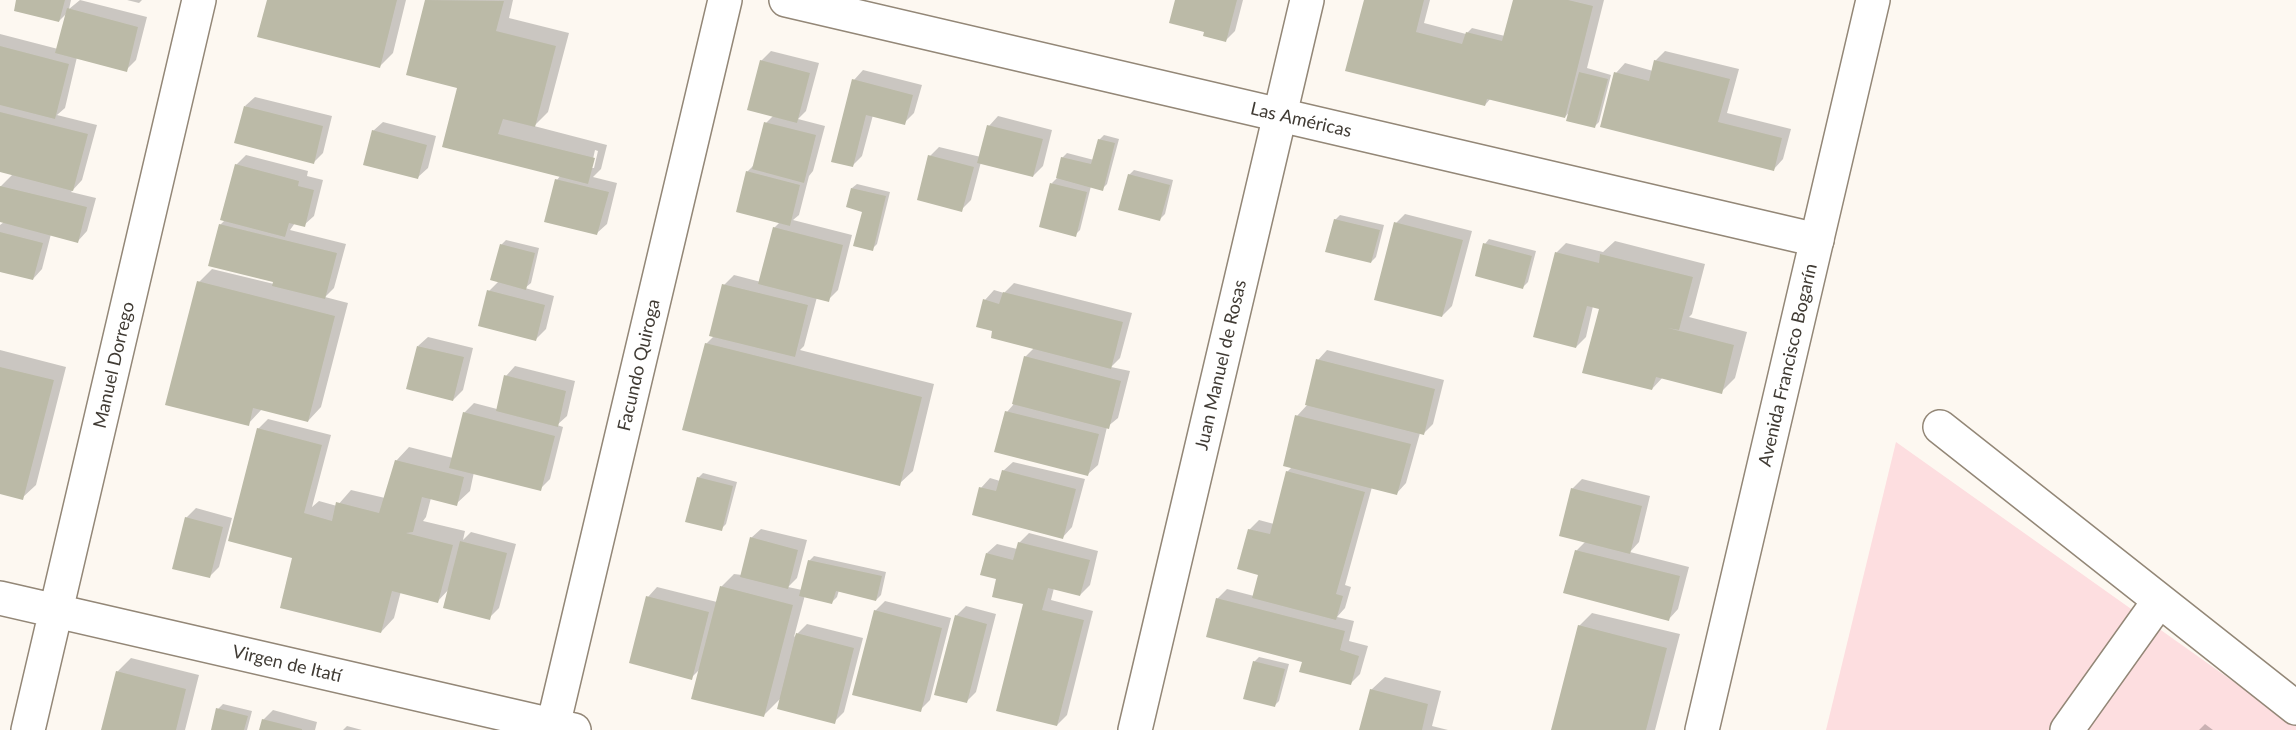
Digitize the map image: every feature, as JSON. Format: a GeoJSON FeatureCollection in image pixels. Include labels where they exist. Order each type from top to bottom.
{"type":"FeatureCollection","features":[{"type":"Feature","properties":{"kind":"street","name":"Manuel Dorrego"},"geometry":{"type":"LineString","coordinates":[[28,730],[199,0]]}},
{"type":"Feature","properties":{"kind":"street","name":"Facundo Quiroga"},"geometry":{"type":"LineString","coordinates":[[560,728],[725,0]]}},
{"type":"Feature","properties":{"kind":"street","name":"Las Américas"},"geometry":{"type":"LineString","coordinates":[[786,0],[1817,240]]}},
{"type":"Feature","properties":{"kind":"street","name":"Juan Manuel de Rosas"},"geometry":{"type":"LineString","coordinates":[[1136,730],[1307,0]]}},
{"type":"Feature","properties":{"kind":"street","name":"Avenida Francisco Bogarín"},"geometry":{"type":"LineString","coordinates":[[1702,730],[1873,0]]}},
{"type":"Feature","properties":{"kind":"street"},"geometry":{"type":"LineString","coordinates":[[1940,427],[2296,708]]}},
{"type":"Feature","properties":{"kind":"street","name":"Virgen de Itatí"},"geometry":{"type":"LineString","coordinates":[[0,598],[560,728]]}},
{"type":"Feature","properties":{"kind":"street"},"geometry":{"type":"LineString","coordinates":[[2067,730],[2159,601]]}},
{"type":"Feature","properties":{"kind":"shaded area"},"geometry":{"type":"Polygon","coordinates":[[[1896,442],[2296,726],[2296,730],[1826,730],[1896,442]]]}},
{"type":"Feature","properties":{"kind":"building"},"geometry":{"type":"Polygon","coordinates":[[[16,0],[65,0],[59,22],[14,11],[16,0]]]}},
{"type":"Feature","properties":{"kind":"building"},"geometry":{"type":"Polygon","coordinates":[[[267,0],[397,0],[380,68],[257,37],[267,0]]]}},
{"type":"Feature","properties":{"kind":"building"},"geometry":{"type":"Polygon","coordinates":[[[425,0],[504,1],[496,31],[556,46],[535,127],[503,119],[498,134],[595,158],[588,184],[442,147],[457,88],[406,75],[425,0]]]}},
{"type":"Feature","properties":{"kind":"building"},"geometry":{"type":"Polygon","coordinates":[[[1175,0],[1237,0],[1226,42],[1203,36],[1204,32],[1169,23],[1175,0]]]}},
{"type":"Feature","properties":{"kind":"building"},"geometry":{"type":"Polygon","coordinates":[[[1364,0],[1424,0],[1416,32],[1462,44],[1466,32],[1502,41],[1513,0],[1568,0],[1593,6],[1565,118],[1487,99],[1485,106],[1345,71],[1364,0]]]}},
{"type":"Feature","properties":{"kind":"building"},"geometry":{"type":"Polygon","coordinates":[[[67,8],[138,27],[127,72],[55,53],[67,8]]]}},
{"type":"Feature","properties":{"kind":"building"},"geometry":{"type":"Polygon","coordinates":[[[0,46],[69,64],[55,119],[0,105],[0,46]]]}},
{"type":"Feature","properties":{"kind":"building"},"geometry":{"type":"Polygon","coordinates":[[[760,60],[810,73],[797,123],[747,110],[760,60]]]}},
{"type":"Feature","properties":{"kind":"building"},"geometry":{"type":"Polygon","coordinates":[[[1654,60],[1730,79],[1718,122],[1782,138],[1774,171],[1600,127],[1614,72],[1649,81],[1654,60]]]}},
{"type":"Feature","properties":{"kind":"building"},"geometry":{"type":"Polygon","coordinates":[[[1579,72],[1608,79],[1595,128],[1566,121],[1579,72]]]}},
{"type":"Feature","properties":{"kind":"building"},"geometry":{"type":"Polygon","coordinates":[[[852,79],[913,95],[905,125],[866,115],[853,167],[831,162],[852,79]]]}},
{"type":"Feature","properties":{"kind":"building"},"geometry":{"type":"Polygon","coordinates":[[[244,106],[323,126],[314,164],[234,143],[244,106]]]}},
{"type":"Feature","properties":{"kind":"building"},"geometry":{"type":"Polygon","coordinates":[[[0,112],[88,134],[73,191],[0,172],[0,112]]]}},
{"type":"Feature","properties":{"kind":"building"},"geometry":{"type":"Polygon","coordinates":[[[764,122],[816,135],[804,183],[752,169],[764,122]]]}},
{"type":"Feature","properties":{"kind":"building"},"geometry":{"type":"Polygon","coordinates":[[[987,125],[1043,139],[1033,177],[977,163],[987,125]]]}},
{"type":"Feature","properties":{"kind":"building"},"geometry":{"type":"Polygon","coordinates":[[[372,130],[427,145],[418,179],[363,165],[372,130]]]}},
{"type":"Feature","properties":{"kind":"building"},"geometry":{"type":"Polygon","coordinates":[[[1098,139],[1115,143],[1103,191],[1056,178],[1061,157],[1091,164],[1098,139]]]}},
{"type":"Feature","properties":{"kind":"building"},"geometry":{"type":"Polygon","coordinates":[[[928,155],[974,167],[962,212],[917,200],[928,155]]]}},
{"type":"Feature","properties":{"kind":"building"},"geometry":{"type":"Polygon","coordinates":[[[235,164],[299,181],[298,186],[314,190],[305,227],[289,223],[285,237],[220,220],[235,164]]]}},
{"type":"Feature","properties":{"kind":"building"},"geometry":{"type":"Polygon","coordinates":[[[746,171],[800,185],[790,226],[736,212],[746,171]]]}},
{"type":"Feature","properties":{"kind":"building"},"geometry":{"type":"Polygon","coordinates":[[[1128,174],[1170,185],[1160,221],[1118,210],[1128,174]]]}},
{"type":"Feature","properties":{"kind":"building"},"geometry":{"type":"Polygon","coordinates":[[[555,179],[609,192],[597,235],[544,222],[555,179]]]}},
{"type":"Feature","properties":{"kind":"building"},"geometry":{"type":"Polygon","coordinates":[[[1050,183],[1087,192],[1076,237],[1039,227],[1050,183]]]}},
{"type":"Feature","properties":{"kind":"building"},"geometry":{"type":"Polygon","coordinates":[[[0,186],[87,207],[78,243],[0,222],[0,186]]]}},
{"type":"Feature","properties":{"kind":"building"},"geometry":{"type":"Polygon","coordinates":[[[851,188],[886,196],[873,251],[853,246],[862,212],[846,207],[851,188]]]}},
{"type":"Feature","properties":{"kind":"building"},"geometry":{"type":"Polygon","coordinates":[[[1334,219],[1380,230],[1371,263],[1325,252],[1334,219]]]}},
{"type":"Feature","properties":{"kind":"building"},"geometry":{"type":"Polygon","coordinates":[[[1394,222],[1463,240],[1442,317],[1374,300],[1394,222]]]}},
{"type":"Feature","properties":{"kind":"building"},"geometry":{"type":"Polygon","coordinates":[[[219,224],[337,253],[325,299],[272,286],[273,282],[208,266],[219,224]]]}},
{"type":"Feature","properties":{"kind":"building"},"geometry":{"type":"Polygon","coordinates":[[[773,227],[843,245],[829,302],[758,284],[773,227]]]}},
{"type":"Feature","properties":{"kind":"building"},"geometry":{"type":"Polygon","coordinates":[[[0,232],[43,243],[33,280],[0,272],[0,232]]]}},
{"type":"Feature","properties":{"kind":"building"},"geometry":{"type":"Polygon","coordinates":[[[1483,243],[1532,256],[1523,289],[1475,276],[1483,243]]]}},
{"type":"Feature","properties":{"kind":"building"},"geometry":{"type":"Polygon","coordinates":[[[500,244],[535,253],[526,290],[490,280],[500,244]]]}},
{"type":"Feature","properties":{"kind":"building"},"geometry":{"type":"Polygon","coordinates":[[[1555,252],[1599,263],[1600,254],[1693,277],[1679,330],[1668,328],[1734,345],[1722,394],[1656,377],[1652,390],[1582,373],[1599,309],[1587,306],[1576,348],[1533,337],[1555,252]]]}},
{"type":"Feature","properties":{"kind":"building"},"geometry":{"type":"Polygon","coordinates":[[[197,281],[335,316],[308,422],[253,408],[249,426],[165,405],[197,281]]]}},
{"type":"Feature","properties":{"kind":"building"},"geometry":{"type":"Polygon","coordinates":[[[722,284],[808,305],[795,357],[709,336],[722,284]]]}},
{"type":"Feature","properties":{"kind":"building"},"geometry":{"type":"Polygon","coordinates":[[[487,290],[545,305],[536,341],[478,326],[487,290]]]}},
{"type":"Feature","properties":{"kind":"building"},"geometry":{"type":"Polygon","coordinates":[[[1003,292],[1123,322],[1111,369],[991,338],[992,331],[976,327],[983,299],[999,304],[1003,292]]]}},
{"type":"Feature","properties":{"kind":"building"},"geometry":{"type":"Polygon","coordinates":[[[705,343],[922,397],[900,486],[682,430],[705,343]]]}},
{"type":"Feature","properties":{"kind":"building"},"geometry":{"type":"Polygon","coordinates":[[[417,346],[464,357],[453,401],[406,389],[417,346]]]}},
{"type":"Feature","properties":{"kind":"building"},"geometry":{"type":"Polygon","coordinates":[[[1024,356],[1121,381],[1109,429],[1012,404],[1024,356]]]}},
{"type":"Feature","properties":{"kind":"building"},"geometry":{"type":"Polygon","coordinates":[[[1316,359],[1435,389],[1424,435],[1305,405],[1316,359]]]}},
{"type":"Feature","properties":{"kind":"building"},"geometry":{"type":"Polygon","coordinates":[[[0,367],[54,380],[23,500],[0,494],[0,367]]]}},
{"type":"Feature","properties":{"kind":"building"},"geometry":{"type":"Polygon","coordinates":[[[504,375],[566,391],[558,427],[496,411],[504,375]]]}},
{"type":"Feature","properties":{"kind":"building"},"geometry":{"type":"Polygon","coordinates":[[[1005,411],[1099,434],[1088,476],[994,452],[1005,411]]]}},
{"type":"Feature","properties":{"kind":"building"},"geometry":{"type":"Polygon","coordinates":[[[463,412],[555,436],[541,491],[449,468],[463,412]]]}},
{"type":"Feature","properties":{"kind":"building"},"geometry":{"type":"Polygon","coordinates":[[[1295,415],[1411,444],[1397,495],[1283,466],[1295,415]]]}},
{"type":"Feature","properties":{"kind":"building"},"geometry":{"type":"Polygon","coordinates":[[[257,428],[322,445],[304,513],[332,521],[336,502],[379,513],[395,460],[464,477],[457,506],[422,497],[413,532],[406,533],[453,545],[438,603],[392,591],[381,633],[280,608],[292,558],[228,541],[257,428]]]}},
{"type":"Feature","properties":{"kind":"building"},"geometry":{"type":"Polygon","coordinates":[[[1002,470],[1076,489],[1063,539],[972,515],[979,487],[996,491],[1002,470]]]}},
{"type":"Feature","properties":{"kind":"building"},"geometry":{"type":"Polygon","coordinates":[[[1286,471],[1365,492],[1336,594],[1343,596],[1336,620],[1252,598],[1258,575],[1237,569],[1248,529],[1270,534],[1286,471]]]}},
{"type":"Feature","properties":{"kind":"building"},"geometry":{"type":"Polygon","coordinates":[[[697,477],[733,486],[722,531],[685,522],[697,477]]]}},
{"type":"Feature","properties":{"kind":"building"},"geometry":{"type":"Polygon","coordinates":[[[1571,488],[1642,506],[1630,554],[1559,536],[1571,488]]]}},
{"type":"Feature","properties":{"kind":"building"},"geometry":{"type":"Polygon","coordinates":[[[185,517],[223,527],[210,578],[172,569],[185,517]]]}},
{"type":"Feature","properties":{"kind":"building"},"geometry":{"type":"Polygon","coordinates":[[[750,537],[798,550],[788,589],[740,577],[750,537]]]}},
{"type":"Feature","properties":{"kind":"building"},"geometry":{"type":"Polygon","coordinates":[[[460,541],[507,553],[490,620],[443,608],[460,541]]]}},
{"type":"Feature","properties":{"kind":"building"},"geometry":{"type":"Polygon","coordinates":[[[1018,542],[1090,560],[1080,596],[1048,588],[1042,610],[1084,620],[1057,726],[996,711],[1023,604],[992,597],[996,579],[980,575],[986,553],[1013,560],[1018,542]]]}},
{"type":"Feature","properties":{"kind":"building"},"geometry":{"type":"Polygon","coordinates":[[[1575,550],[1680,576],[1669,621],[1563,593],[1575,550]]]}},
{"type":"Feature","properties":{"kind":"building"},"geometry":{"type":"Polygon","coordinates":[[[808,560],[882,576],[876,601],[836,591],[832,604],[799,596],[808,560]]]}},
{"type":"Feature","properties":{"kind":"building"},"geometry":{"type":"Polygon","coordinates":[[[720,586],[793,605],[764,717],[691,699],[720,586]]]}},
{"type":"Feature","properties":{"kind":"building"},"geometry":{"type":"Polygon","coordinates":[[[646,596],[709,612],[692,680],[629,663],[646,596]]]}},
{"type":"Feature","properties":{"kind":"building"},"geometry":{"type":"Polygon","coordinates":[[[1216,598],[1345,631],[1340,650],[1359,656],[1351,685],[1299,672],[1302,662],[1206,637],[1216,598]]]}},
{"type":"Feature","properties":{"kind":"building"},"geometry":{"type":"Polygon","coordinates":[[[874,610],[942,628],[921,712],[852,695],[874,610]]]}},
{"type":"Feature","properties":{"kind":"building"},"geometry":{"type":"Polygon","coordinates":[[[955,615],[987,624],[967,703],[934,695],[955,615]]]}},
{"type":"Feature","properties":{"kind":"building"},"geometry":{"type":"Polygon","coordinates":[[[1578,625],[1667,648],[1646,730],[1551,730],[1578,625]]]}},
{"type":"Feature","properties":{"kind":"building"},"geometry":{"type":"Polygon","coordinates":[[[796,633],[854,648],[835,724],[777,709],[796,633]]]}},
{"type":"Feature","properties":{"kind":"building"},"geometry":{"type":"Polygon","coordinates":[[[1253,661],[1285,669],[1275,707],[1243,699],[1253,661]]]}},
{"type":"Feature","properties":{"kind":"building"},"geometry":{"type":"Polygon","coordinates":[[[116,671],[186,689],[176,730],[101,730],[116,671]]]}},
{"type":"Feature","properties":{"kind":"building"},"geometry":{"type":"Polygon","coordinates":[[[1370,689],[1428,704],[1422,730],[1359,730],[1370,689]]]}},
{"type":"Feature","properties":{"kind":"building"},"geometry":{"type":"Polygon","coordinates":[[[216,708],[248,716],[244,730],[211,730],[216,708]]]}},
{"type":"Feature","properties":{"kind":"building"},"geometry":{"type":"Polygon","coordinates":[[[262,719],[302,729],[302,730],[259,730],[262,719]]]}}]}
